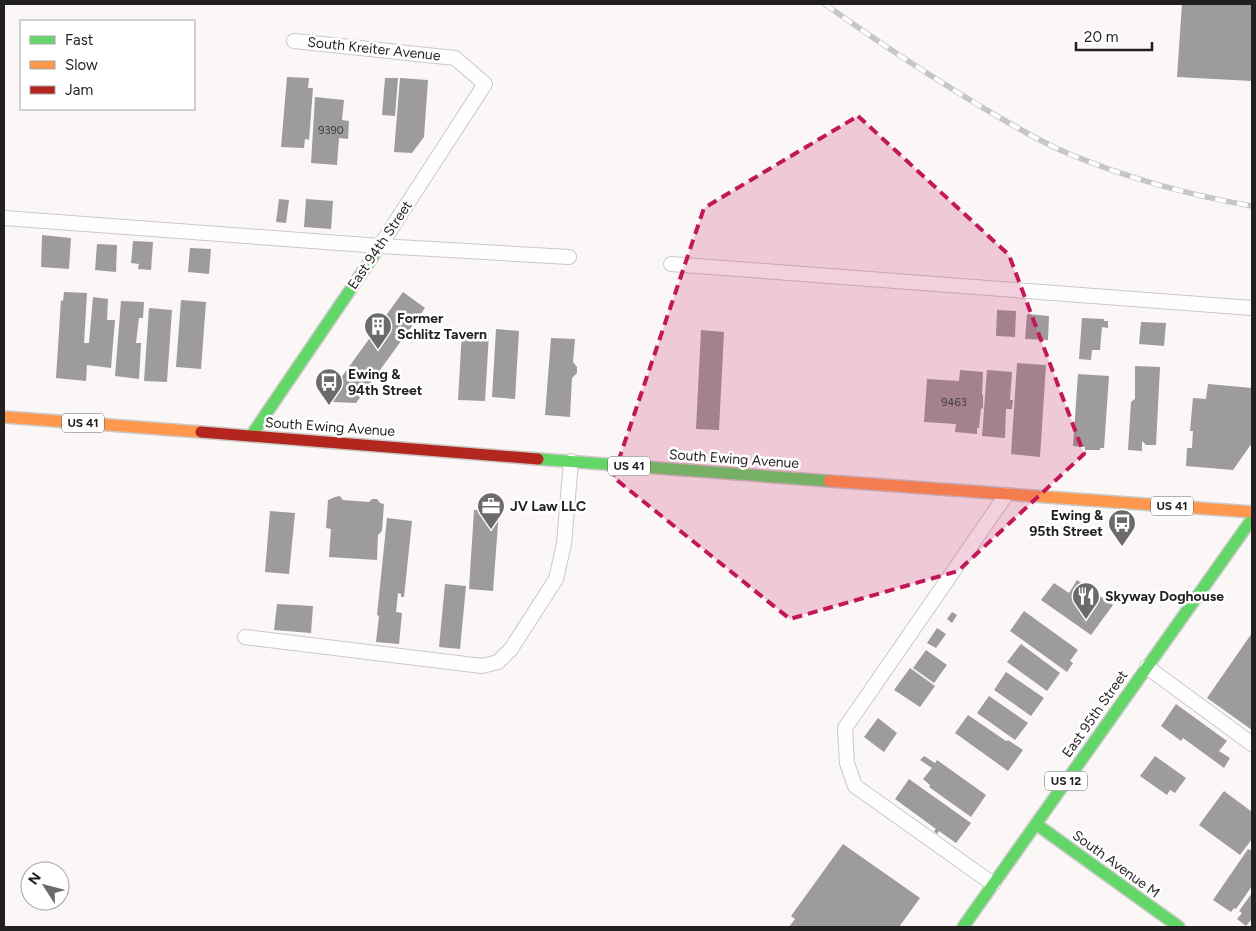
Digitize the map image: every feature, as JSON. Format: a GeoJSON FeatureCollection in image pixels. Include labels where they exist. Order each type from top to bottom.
{"type":"FeatureCollection","features":[{"type":"Feature","properties":{"kind":"main road","name":"East 94th Street"},"geometry":{"type":"LineString","coordinates":[[251,436],[380,246]]}},
{"type":"Feature","properties":{"kind":"main road","name":"South Ewing Avenue"},"geometry":{"type":"LineString","coordinates":[[4,417],[1006,495],[1252,512]]}},
{"type":"Feature","properties":{"kind":"main road","name":"East 95th Street"},"geometry":{"type":"LineString","coordinates":[[963,927],[1252,519]]}},
{"type":"Feature","properties":{"kind":"main road","name":"South Avenue M"},"geometry":{"type":"LineString","coordinates":[[1036,824],[1179,927]]}},
{"type":"Feature","properties":{"kind":"lane","name":"South Kreiter Avenue"},"geometry":{"type":"LineString","coordinates":[[294,41],[454,58]]}},
{"type":"Feature","properties":{"kind":"lane","name":"East 94th Street"},"geometry":{"type":"LineString","coordinates":[[380,246],[485,84],[454,58]]}},
{"type":"Feature","properties":{"kind":"lane"},"geometry":{"type":"LineString","coordinates":[[4,218],[380,246],[569,257]]}},
{"type":"Feature","properties":{"kind":"lane"},"geometry":{"type":"LineString","coordinates":[[671,264],[1252,308]]}},
{"type":"Feature","properties":{"kind":"lane"},"geometry":{"type":"LineString","coordinates":[[245,637],[482,666],[498,662],[511,648],[556,579],[564,544],[571,461]]}},
{"type":"Feature","properties":{"kind":"lane"},"geometry":{"type":"LineString","coordinates":[[993,884],[855,786],[847,763],[846,728],[1006,495]]}},
{"type":"Feature","properties":{"kind":"lane"},"geometry":{"type":"LineString","coordinates":[[1147,667],[1252,744]]}},
{"type":"Feature","properties":{"kind":"highlighted area"},"geometry":{"type":"Polygon","coordinates":[[[858,116],[1009,255],[1084,454],[958,571],[790,619],[613,477],[704,208],[858,116]]]}},
{"type":"Feature","properties":{"kind":"building"},"geometry":{"type":"Polygon","coordinates":[[[1182,4],[1252,4],[1252,81],[1177,77],[1182,4]]]}},
{"type":"Feature","properties":{"kind":"building"},"geometry":{"type":"Polygon","coordinates":[[[287,77],[309,78],[308,88],[313,88],[309,140],[305,139],[304,148],[281,147],[287,77]]]}},
{"type":"Feature","properties":{"kind":"building"},"geometry":{"type":"Polygon","coordinates":[[[385,78],[398,78],[395,116],[382,115],[385,78]]]}},
{"type":"Feature","properties":{"kind":"building"},"geometry":{"type":"Polygon","coordinates":[[[400,78],[428,80],[424,137],[412,153],[394,152],[400,78]]]}},
{"type":"Feature","properties":{"kind":"building"},"geometry":{"type":"Polygon","coordinates":[[[315,97],[344,100],[342,120],[349,121],[348,139],[339,138],[337,165],[311,163],[315,97]]]}},
{"type":"Feature","properties":{"kind":"building"},"geometry":{"type":"Polygon","coordinates":[[[279,199],[289,200],[286,223],[276,222],[279,199]]]}},
{"type":"Feature","properties":{"kind":"building"},"geometry":{"type":"Polygon","coordinates":[[[306,199],[333,201],[331,229],[304,227],[306,199]]]}},
{"type":"Feature","properties":{"kind":"building"},"geometry":{"type":"Polygon","coordinates":[[[42,235],[71,238],[69,269],[41,267],[42,235]]]}},
{"type":"Feature","properties":{"kind":"building"},"geometry":{"type":"Polygon","coordinates":[[[133,241],[153,242],[151,270],[138,269],[139,264],[131,263],[133,241]]]}},
{"type":"Feature","properties":{"kind":"building"},"geometry":{"type":"Polygon","coordinates":[[[97,244],[117,245],[116,272],[95,270],[97,244]]]}},
{"type":"Feature","properties":{"kind":"building"},"geometry":{"type":"Polygon","coordinates":[[[190,248],[211,249],[209,274],[188,272],[190,248]]]}},
{"type":"Feature","properties":{"kind":"building"},"geometry":{"type":"Polygon","coordinates":[[[64,292],[87,293],[84,343],[89,343],[93,297],[108,299],[107,320],[115,320],[111,368],[87,365],[86,381],[56,378],[61,300],[63,301],[64,292]]]}},
{"type":"Feature","properties":{"kind":"building","name":"Former Schlitz Tavern"},"geometry":{"type":"Polygon","coordinates":[[[403,292],[425,308],[356,403],[333,402],[330,393],[403,292]]]}},
{"type":"Feature","properties":{"kind":"building"},"geometry":{"type":"Polygon","coordinates":[[[181,300],[206,302],[201,369],[176,367],[181,300]]]}},
{"type":"Feature","properties":{"kind":"building"},"geometry":{"type":"Polygon","coordinates":[[[121,301],[144,302],[143,318],[139,318],[136,343],[141,343],[139,379],[115,376],[121,301]]]}},
{"type":"Feature","properties":{"kind":"building"},"geometry":{"type":"Polygon","coordinates":[[[149,308],[172,310],[167,382],[144,381],[149,308]]]}},
{"type":"Feature","properties":{"kind":"building"},"geometry":{"type":"Polygon","coordinates":[[[997,310],[1016,311],[1015,337],[996,336],[997,310]]]}},
{"type":"Feature","properties":{"kind":"building"},"geometry":{"type":"Polygon","coordinates":[[[1027,314],[1049,316],[1048,340],[1025,339],[1027,314]]]}},
{"type":"Feature","properties":{"kind":"building"},"geometry":{"type":"Polygon","coordinates":[[[1082,318],[1104,319],[1104,321],[1108,321],[1108,328],[1102,327],[1100,350],[1092,350],[1091,360],[1079,359],[1082,318]]]}},
{"type":"Feature","properties":{"kind":"building"},"geometry":{"type":"Polygon","coordinates":[[[1141,322],[1166,323],[1164,346],[1139,344],[1141,322]]]}},
{"type":"Feature","properties":{"kind":"building"},"geometry":{"type":"Polygon","coordinates":[[[496,329],[519,331],[515,399],[492,397],[496,329]]]}},
{"type":"Feature","properties":{"kind":"building"},"geometry":{"type":"Polygon","coordinates":[[[701,330],[724,332],[719,430],[696,429],[701,330]]]}},
{"type":"Feature","properties":{"kind":"building"},"geometry":{"type":"Polygon","coordinates":[[[462,332],[489,333],[485,401],[458,400],[462,332]]]}},
{"type":"Feature","properties":{"kind":"building"},"geometry":{"type":"Polygon","coordinates":[[[551,338],[575,339],[573,362],[577,367],[577,373],[572,378],[570,417],[545,415],[551,338]]]}},
{"type":"Feature","properties":{"kind":"building"},"geometry":{"type":"Polygon","coordinates":[[[1017,363],[1046,365],[1040,457],[1011,454],[1017,363]]]}},
{"type":"Feature","properties":{"kind":"building"},"geometry":{"type":"Polygon","coordinates":[[[1135,366],[1160,367],[1156,445],[1146,445],[1142,441],[1142,451],[1128,450],[1131,402],[1135,399],[1135,366]]]}},
{"type":"Feature","properties":{"kind":"building"},"geometry":{"type":"Polygon","coordinates":[[[960,370],[983,372],[983,409],[981,408],[977,434],[955,432],[956,424],[924,422],[927,379],[959,381],[960,370]]]}},
{"type":"Feature","properties":{"kind":"building"},"geometry":{"type":"Polygon","coordinates":[[[987,370],[1012,372],[1010,400],[1013,400],[1012,409],[1006,409],[1005,438],[982,436],[987,370]]]}},
{"type":"Feature","properties":{"kind":"building"},"geometry":{"type":"Polygon","coordinates":[[[1078,374],[1109,376],[1104,448],[1100,448],[1100,450],[1085,450],[1085,447],[1073,446],[1078,374]]]}},
{"type":"Feature","properties":{"kind":"building"},"geometry":{"type":"Polygon","coordinates":[[[1208,384],[1252,388],[1252,443],[1233,470],[1186,466],[1187,448],[1192,448],[1193,431],[1190,431],[1193,398],[1206,399],[1208,384]]]}},
{"type":"Feature","properties":{"kind":"building"},"geometry":{"type":"Polygon","coordinates":[[[340,496],[343,500],[369,502],[372,499],[377,499],[380,503],[384,504],[382,531],[378,535],[377,560],[329,557],[331,529],[326,528],[328,500],[340,496]]]}},
{"type":"Feature","properties":{"kind":"building"},"geometry":{"type":"Polygon","coordinates":[[[474,510],[499,511],[493,591],[469,589],[474,510]]]}},
{"type":"Feature","properties":{"kind":"building"},"geometry":{"type":"Polygon","coordinates":[[[270,511],[295,513],[289,574],[265,572],[270,511]]]}},
{"type":"Feature","properties":{"kind":"building"},"geometry":{"type":"Polygon","coordinates":[[[387,518],[412,521],[404,597],[401,597],[401,594],[398,593],[396,612],[402,613],[399,644],[376,642],[387,518]]]}},
{"type":"Feature","properties":{"kind":"building","name":"Skyway Doghouse"},"geometry":{"type":"Polygon","coordinates":[[[1077,580],[1113,605],[1091,635],[1041,600],[1054,583],[1069,593],[1077,580]]]}},
{"type":"Feature","properties":{"kind":"building"},"geometry":{"type":"Polygon","coordinates":[[[445,584],[466,586],[460,649],[439,647],[445,584]]]}},
{"type":"Feature","properties":{"kind":"building"},"geometry":{"type":"Polygon","coordinates":[[[277,604],[313,606],[311,633],[274,630],[277,604]]]}},
{"type":"Feature","properties":{"kind":"building"},"geometry":{"type":"Polygon","coordinates":[[[1024,611],[1078,650],[1070,661],[1073,663],[1067,672],[1010,631],[1024,611]]]}},
{"type":"Feature","properties":{"kind":"building"},"geometry":{"type":"Polygon","coordinates":[[[952,612],[957,615],[952,623],[947,619],[952,612]]]}},
{"type":"Feature","properties":{"kind":"building"},"geometry":{"type":"Polygon","coordinates":[[[937,628],[946,634],[936,648],[927,643],[937,628]]]}},
{"type":"Feature","properties":{"kind":"building"},"geometry":{"type":"Polygon","coordinates":[[[1252,633],[1252,730],[1207,698],[1252,633]]]}},
{"type":"Feature","properties":{"kind":"building"},"geometry":{"type":"Polygon","coordinates":[[[1021,644],[1060,673],[1047,691],[1007,662],[1021,644]]]}},
{"type":"Feature","properties":{"kind":"building"},"geometry":{"type":"Polygon","coordinates":[[[926,650],[947,665],[934,683],[913,668],[926,650]]]}},
{"type":"Feature","properties":{"kind":"building"},"geometry":{"type":"Polygon","coordinates":[[[910,668],[935,686],[920,707],[894,690],[910,668]]]}},
{"type":"Feature","properties":{"kind":"building"},"geometry":{"type":"Polygon","coordinates":[[[1006,672],[1044,698],[1031,716],[994,690],[1006,672]]]}},
{"type":"Feature","properties":{"kind":"building"},"geometry":{"type":"Polygon","coordinates":[[[989,696],[1028,723],[1015,740],[977,713],[989,696]]]}},
{"type":"Feature","properties":{"kind":"building"},"geometry":{"type":"Polygon","coordinates":[[[1176,704],[1227,741],[1219,751],[1230,758],[1224,768],[1183,738],[1181,741],[1161,726],[1176,704]]]}},
{"type":"Feature","properties":{"kind":"building"},"geometry":{"type":"Polygon","coordinates":[[[968,715],[1006,741],[1008,740],[1023,750],[1008,771],[955,733],[968,715]]]}},
{"type":"Feature","properties":{"kind":"building"},"geometry":{"type":"Polygon","coordinates":[[[878,718],[897,733],[884,752],[864,737],[878,718]]]}},
{"type":"Feature","properties":{"kind":"building"},"geometry":{"type":"Polygon","coordinates":[[[924,756],[935,763],[937,760],[986,795],[971,817],[929,787],[930,785],[923,779],[932,768],[920,760],[924,756]]]}},
{"type":"Feature","properties":{"kind":"building"},"geometry":{"type":"Polygon","coordinates":[[[1155,756],[1186,778],[1175,793],[1170,790],[1167,795],[1140,776],[1155,756]]]}},
{"type":"Feature","properties":{"kind":"building"},"geometry":{"type":"Polygon","coordinates":[[[909,779],[971,823],[956,843],[939,831],[937,834],[934,831],[936,829],[895,799],[909,779]]]}},
{"type":"Feature","properties":{"kind":"building"},"geometry":{"type":"Polygon","coordinates":[[[1224,791],[1252,812],[1252,839],[1240,855],[1199,825],[1224,791]]]}},
{"type":"Feature","properties":{"kind":"building"},"geometry":{"type":"Polygon","coordinates":[[[843,844],[920,898],[899,927],[789,927],[795,919],[791,916],[843,844]]]}},
{"type":"Feature","properties":{"kind":"building"},"geometry":{"type":"Polygon","coordinates":[[[1248,849],[1252,851],[1252,886],[1236,909],[1234,908],[1231,912],[1213,900],[1248,849]]]}},
{"type":"Feature","properties":{"kind":"building"},"geometry":{"type":"Polygon","coordinates":[[[1252,893],[1252,921],[1246,926],[1237,919],[1242,913],[1239,911],[1252,893]]]}},
{"type":"Feature","properties":{"kind":"railway"},"geometry":{"type":"LineString","coordinates":[[825,4],[952,89],[1054,147],[1090,162],[1158,185],[1252,206]]}},
{"type":"Feature","properties":{"kind":"traffic: fast"},"geometry":{"type":"LineString","coordinates":[[251,436],[380,246]]}},
{"type":"Feature","properties":{"kind":"traffic: fast"},"geometry":{"type":"LineString","coordinates":[[538,459],[829,481]]}},
{"type":"Feature","properties":{"kind":"traffic: fast"},"geometry":{"type":"LineString","coordinates":[[963,927],[1252,519]]}},
{"type":"Feature","properties":{"kind":"traffic: fast"},"geometry":{"type":"LineString","coordinates":[[1036,824],[1179,927]]}},
{"type":"Feature","properties":{"kind":"traffic: slow"},"geometry":{"type":"LineString","coordinates":[[4,417],[201,432]]}},
{"type":"Feature","properties":{"kind":"traffic: slow"},"geometry":{"type":"LineString","coordinates":[[829,481],[1252,512]]}},
{"type":"Feature","properties":{"kind":"traffic: jam"},"geometry":{"type":"LineString","coordinates":[[201,432],[538,459]]}},
{"type":"Feature","properties":{"kind":"place","name":"Former Schlitz Tavern"},"geometry":{"type":"Point","coordinates":[378,350]}},
{"type":"Feature","properties":{"kind":"place","name":"Ewing & 94th Street"},"geometry":{"type":"Point","coordinates":[329,406]}},
{"type":"Feature","properties":{"kind":"place","name":"JV Law LLC"},"geometry":{"type":"Point","coordinates":[491,530]}},
{"type":"Feature","properties":{"kind":"place","name":"Ewing & 95th Street"},"geometry":{"type":"Point","coordinates":[1122,547]}},
{"type":"Feature","properties":{"kind":"place","name":"Skyway Doghouse"},"geometry":{"type":"Point","coordinates":[1086,620]}}]}
